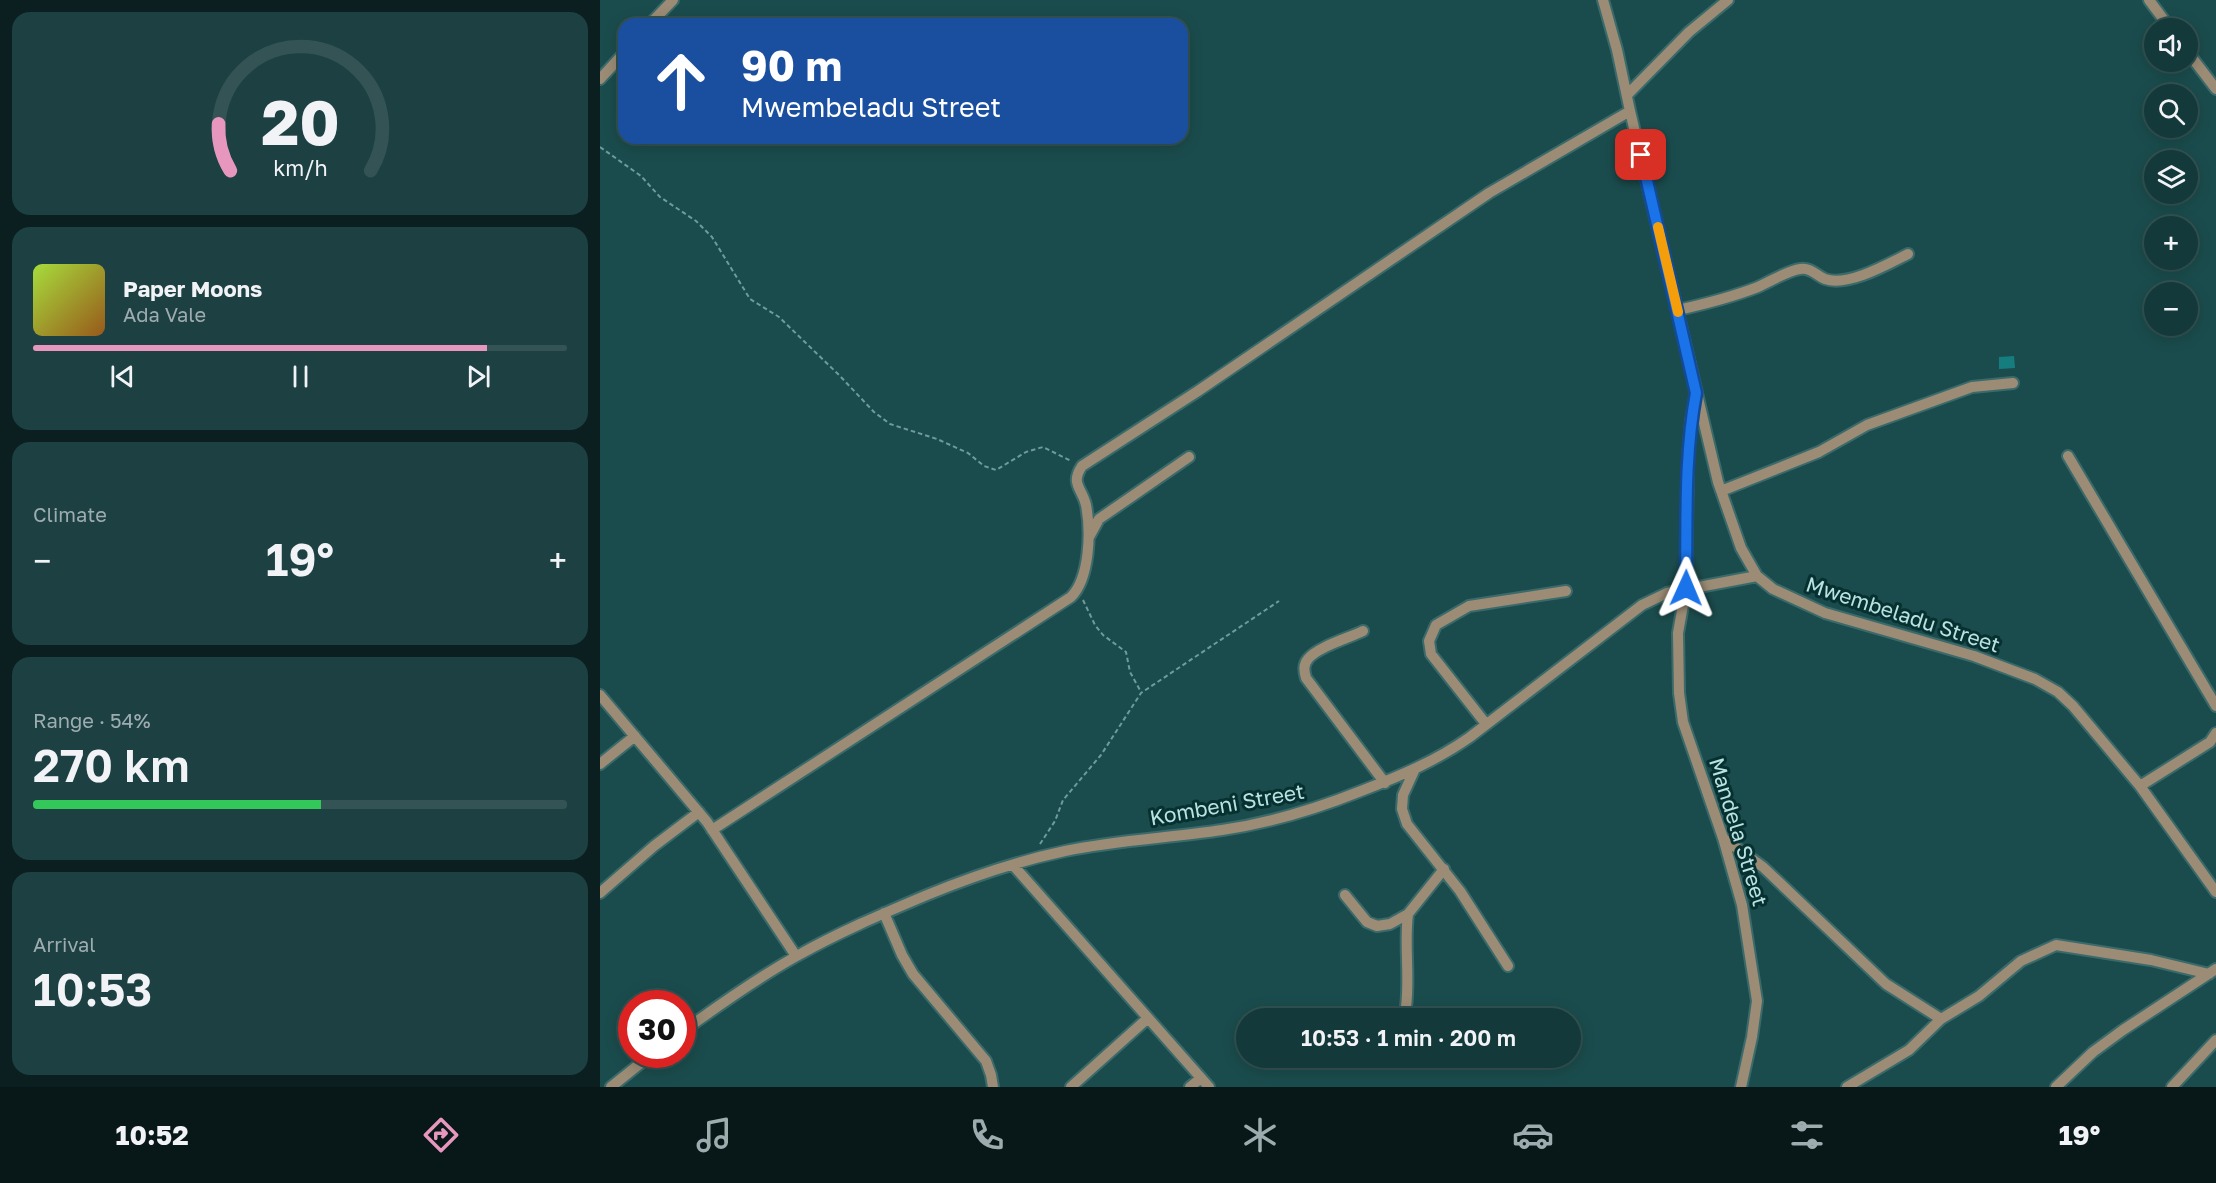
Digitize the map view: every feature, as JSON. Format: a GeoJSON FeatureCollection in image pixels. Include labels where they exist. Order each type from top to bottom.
{"type":"FeatureCollection","features":[{"type":"Feature","properties":{"kind":"street"},"geometry":{"type":"LineString","coordinates":[[656,18],[673,0]]}},
{"type":"Feature","properties":{"kind":"street","name":"Mwembeladu Street"},"geometry":{"type":"LineString","coordinates":[[1603,0],[1628,94],[1630,111],[1696,393],[1721,491],[1741,548],[1757,576],[1773,589],[1825,613],[1974,656],[2035,679],[2058,692],[2073,706],[2140,786],[2216,892]]}},
{"type":"Feature","properties":{"kind":"street"},"geometry":{"type":"LineString","coordinates":[[1628,94],[1689,32],[1728,0]]}},
{"type":"Feature","properties":{"kind":"street"},"geometry":{"type":"LineString","coordinates":[[2149,0],[2162,18]]}},
{"type":"Feature","properties":{"kind":"street"},"geometry":{"type":"LineString","coordinates":[[600,79],[618,60]]}},
{"type":"Feature","properties":{"kind":"street"},"geometry":{"type":"LineString","coordinates":[[2198,65],[2216,89]]}},
{"type":"Feature","properties":{"kind":"street"},"geometry":{"type":"LineString","coordinates":[[712,830],[1071,597],[1083,580],[1089,537],[1085,504],[1077,485],[1076,475],[1082,466],[1198,391],[1490,193],[1630,111]]}},
{"type":"Feature","properties":{"kind":"street"},"geometry":{"type":"LineString","coordinates":[[1678,310],[1714,302],[1756,288],[1800,268],[1812,271],[1826,279],[1839,280],[1863,275],[1908,254]]}},
{"type":"Feature","properties":{"kind":"street"},"geometry":{"type":"LineString","coordinates":[[1721,491],[1819,452],[1867,426],[1972,387],[2013,383]]}},
{"type":"Feature","properties":{"kind":"street","name":"Mandela Street"},"geometry":{"type":"LineString","coordinates":[[1696,393],[1688,458],[1686,588],[1678,633],[1677,668],[1683,722],[1723,838],[1742,905],[1757,1001],[1741,1087]]}},
{"type":"Feature","properties":{"kind":"street"},"geometry":{"type":"LineString","coordinates":[[2068,456],[2216,706]]}},
{"type":"Feature","properties":{"kind":"street"},"geometry":{"type":"LineString","coordinates":[[1089,537],[1099,519],[1189,457]]}},
{"type":"Feature","properties":{"kind":"street","name":"Kombeni Street"},"geometry":{"type":"LineString","coordinates":[[696,1022],[796,956],[884,913],[957,883],[1029,859],[1066,850],[1225,830],[1265,822],[1320,808],[1414,771],[1444,755],[1642,605],[1667,593],[1686,588],[1757,576]]}},
{"type":"Feature","properties":{"kind":"street"},"geometry":{"type":"LineString","coordinates":[[1486,724],[1431,654],[1429,641],[1436,625],[1469,606],[1566,591]]}},
{"type":"Feature","properties":{"kind":"street"},"geometry":{"type":"LineString","coordinates":[[1363,631],[1321,650],[1307,660],[1304,670],[1306,678],[1385,783]]}},
{"type":"Feature","properties":{"kind":"street"},"geometry":{"type":"LineString","coordinates":[[600,695],[699,812],[796,956]]}},
{"type":"Feature","properties":{"kind":"street"},"geometry":{"type":"LineString","coordinates":[[2140,786],[2210,742],[2216,734]]}},
{"type":"Feature","properties":{"kind":"street"},"geometry":{"type":"LineString","coordinates":[[600,764],[635,736]]}},
{"type":"Feature","properties":{"kind":"street"},"geometry":{"type":"LineString","coordinates":[[1414,771],[1403,795],[1402,809],[1407,824],[1444,869],[1508,966]]}},
{"type":"Feature","properties":{"kind":"street"},"geometry":{"type":"LineString","coordinates":[[600,893],[654,846],[699,812]]}},
{"type":"Feature","properties":{"kind":"street"},"geometry":{"type":"LineString","coordinates":[[1723,838],[1763,867],[1887,984],[1941,1019]]}},
{"type":"Feature","properties":{"kind":"street"},"geometry":{"type":"LineString","coordinates":[[1013,865],[1205,1083],[1190,1087]]}},
{"type":"Feature","properties":{"kind":"street"},"geometry":{"type":"LineString","coordinates":[[1345,894],[1362,917],[1377,926],[1390,924],[1408,914],[1444,869]]}},
{"type":"Feature","properties":{"kind":"street"},"geometry":{"type":"LineString","coordinates":[[884,913],[913,974],[986,1061],[993,1087]]}},
{"type":"Feature","properties":{"kind":"street"},"geometry":{"type":"LineString","coordinates":[[1406,1007],[1409,984],[1405,937],[1408,914]]}},
{"type":"Feature","properties":{"kind":"street"},"geometry":{"type":"LineString","coordinates":[[1847,1087],[1909,1050],[1941,1019],[1979,996],[2021,961],[2056,945],[2212,971]]}},
{"type":"Feature","properties":{"kind":"street"},"geometry":{"type":"LineString","coordinates":[[2056,1087],[2093,1052],[2212,971]]}},
{"type":"Feature","properties":{"kind":"street"},"geometry":{"type":"LineString","coordinates":[[1071,1087],[1148,1018]]}},
{"type":"Feature","properties":{"kind":"street"},"geometry":{"type":"LineString","coordinates":[[2172,1087],[2216,1040]]}},
{"type":"Feature","properties":{"kind":"street"},"geometry":{"type":"LineString","coordinates":[[611,1087],[635,1068]]}},
{"type":"Feature","properties":{"kind":"path"},"geometry":{"type":"LineString","coordinates":[[600,147],[641,176],[660,197],[696,221],[712,237],[750,299],[779,317],[874,412],[890,424],[937,439],[968,453],[984,466],[996,470],[1026,452],[1043,447],[1082,466]]}},
{"type":"Feature","properties":{"kind":"path"},"geometry":{"type":"LineString","coordinates":[[1078,590],[1099,630],[1126,652],[1130,672],[1141,693]]}},
{"type":"Feature","properties":{"kind":"path"},"geometry":{"type":"LineString","coordinates":[[1029,859],[1055,821],[1064,800],[1101,755],[1141,693],[1279,602]]}},
{"type":"Feature","properties":{"kind":"building"},"geometry":{"type":"Polygon","coordinates":[[[2014,356],[2015,368],[1999,369],[1999,357],[2014,356]]]}},
{"type":"Feature","properties":{"kind":"slow traffic"},"geometry":{"type":"LineString","coordinates":[[1658,227],[1678,312]]}},
{"type":"Feature","properties":{"kind":"route"},"geometry":{"type":"LineString","coordinates":[[1641,155],[1696,393],[1688,458],[1686,588]]}}]}
